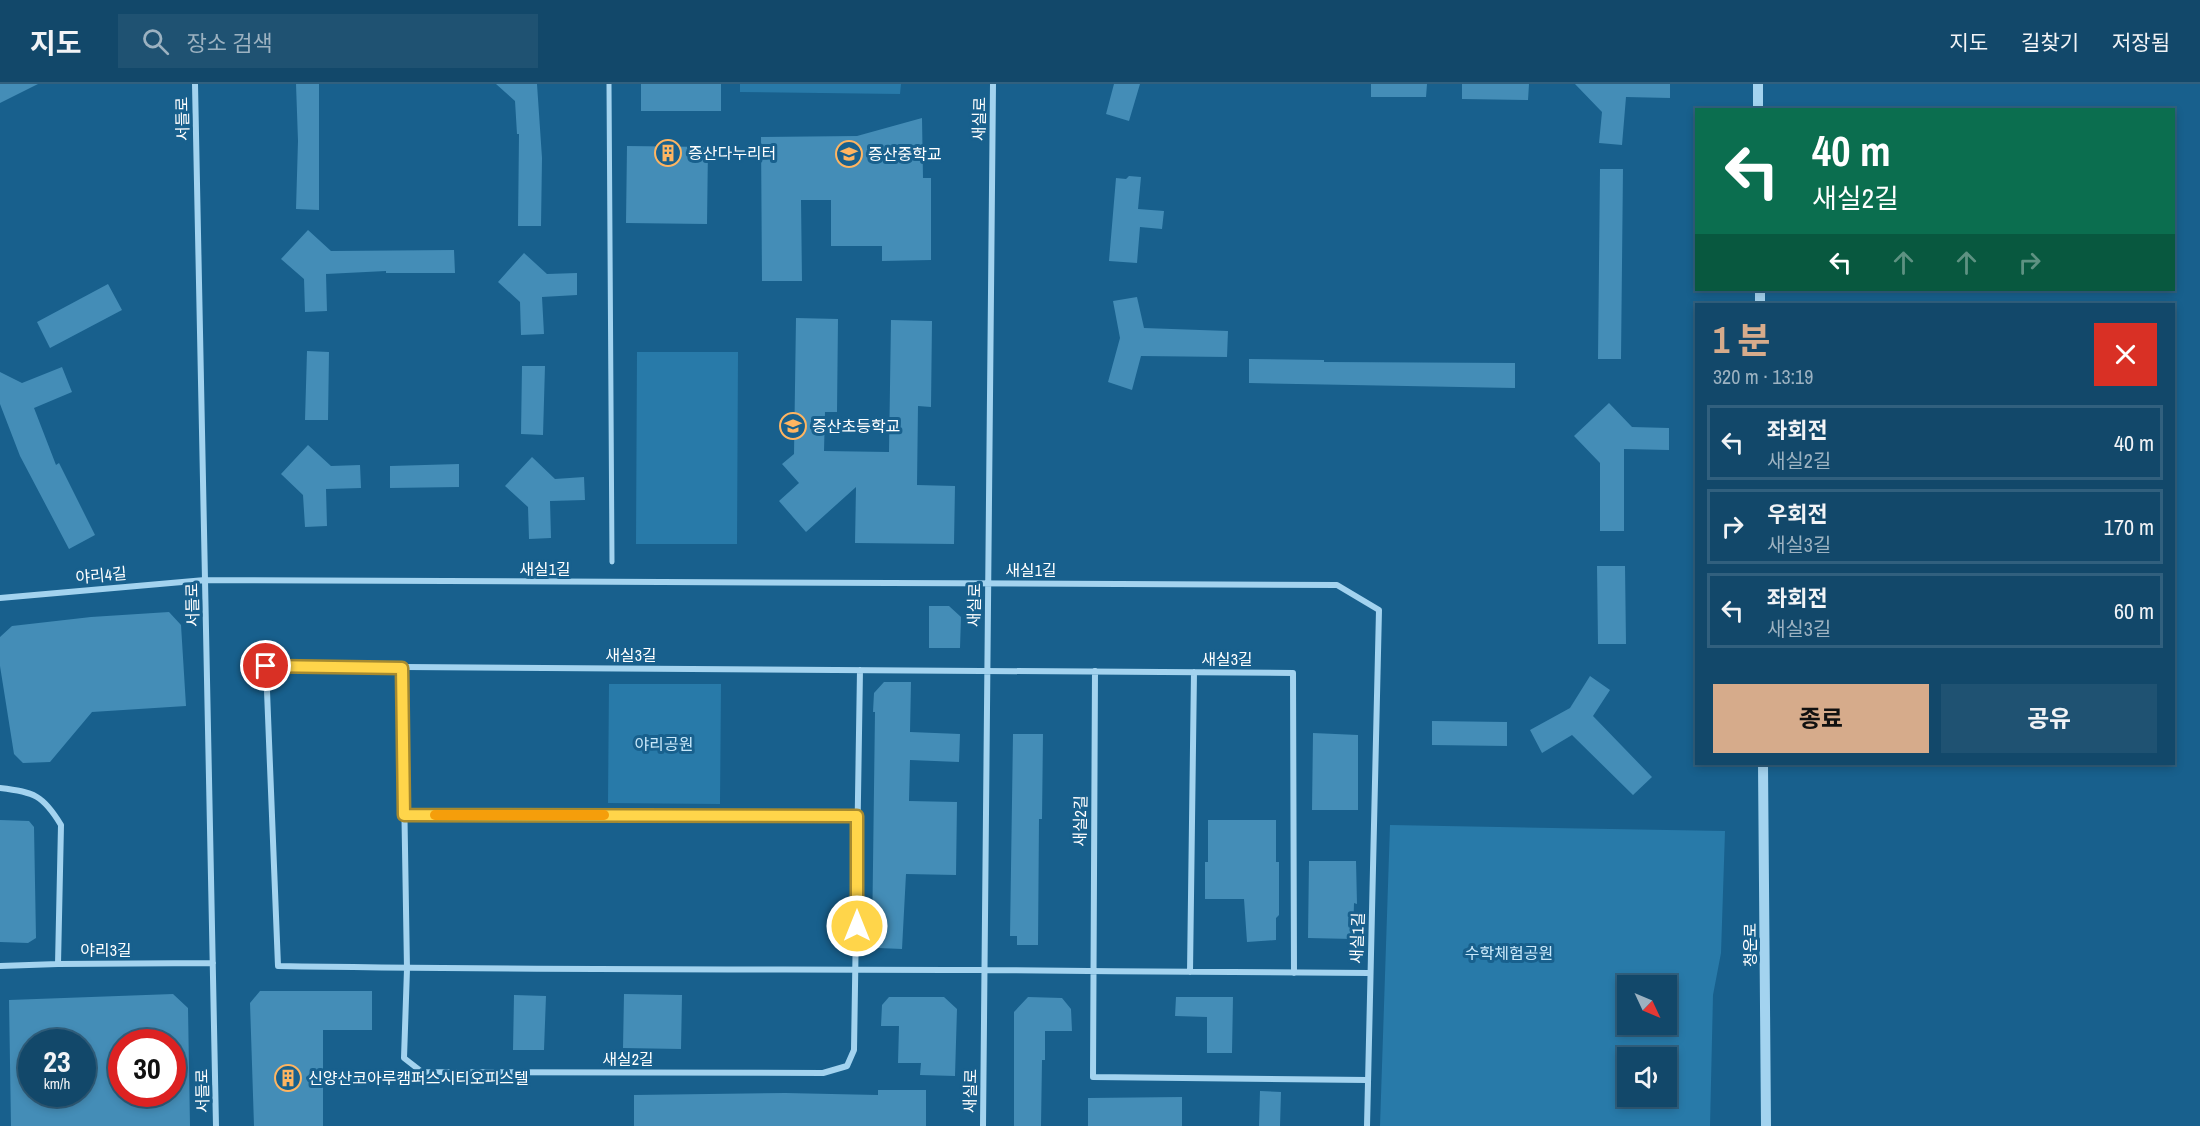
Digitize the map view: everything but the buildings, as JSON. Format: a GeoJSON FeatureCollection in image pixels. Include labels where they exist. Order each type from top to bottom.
{"type":"FeatureCollection","features":[{"type":"Feature","properties":{"kind":"street","name":"서들로"},"geometry":{"type":"LineString","coordinates":[[195,84],[216,1126]]}},
{"type":"Feature","properties":{"kind":"street"},"geometry":{"type":"LineString","coordinates":[[609,84],[612,562]]}},
{"type":"Feature","properties":{"kind":"street","name":"새실로"},"geometry":{"type":"LineString","coordinates":[[983,1126],[993,84]]}},
{"type":"Feature","properties":{"kind":"street"},"geometry":{"type":"LineString","coordinates":[[1758,84],[1758,108]]}},
{"type":"Feature","properties":{"kind":"street","name":"새실1길"},"geometry":{"type":"LineString","coordinates":[[205,580],[1337,585],[1379,610],[1367,1126]]}},
{"type":"Feature","properties":{"kind":"street","name":"야리4길"},"geometry":{"type":"LineString","coordinates":[[0,597],[205,580]]}},
{"type":"Feature","properties":{"kind":"street","name":"새실3길"},"geometry":{"type":"LineString","coordinates":[[407,969],[278,966],[266,666],[1293,673],[1294,973]]}},
{"type":"Feature","properties":{"kind":"street"},"geometry":{"type":"LineString","coordinates":[[402,668],[407,969],[1369,973]]}},
{"type":"Feature","properties":{"kind":"street"},"geometry":{"type":"LineString","coordinates":[[404,815],[857,816],[860,670]]}},
{"type":"Feature","properties":{"kind":"street","name":"새실2길"},"geometry":{"type":"LineString","coordinates":[[1092,972],[1095,671]]}},
{"type":"Feature","properties":{"kind":"street"},"geometry":{"type":"LineString","coordinates":[[1190,972],[1194,672]]}},
{"type":"Feature","properties":{"kind":"street","name":"청운로"},"geometry":{"type":"LineString","coordinates":[[1763,765],[1766,1126]]}},
{"type":"Feature","properties":{"kind":"street"},"geometry":{"type":"LineString","coordinates":[[0,788],[29,792],[49,805],[61,825],[58,964]]}},
{"type":"Feature","properties":{"kind":"street","name":"새실2길"},"geometry":{"type":"LineString","coordinates":[[407,969],[404,1058],[422,1072],[823,1073],[847,1066],[854,1050],[857,970],[857,816]]}},
{"type":"Feature","properties":{"kind":"street","name":"야리3길"},"geometry":{"type":"LineString","coordinates":[[0,966],[213,963]]}},
{"type":"Feature","properties":{"kind":"street"},"geometry":{"type":"LineString","coordinates":[[1092,972],[1093,1077],[1367,1080]]}},
{"type":"Feature","properties":{"kind":"green space"},"geometry":{"type":"Polygon","coordinates":[[[740,84],[901,84],[900,94],[740,92],[740,84]]]}},
{"type":"Feature","properties":{"kind":"green space"},"geometry":{"type":"Polygon","coordinates":[[[637,352],[738,352],[737,544],[636,544],[637,352]]]}},
{"type":"Feature","properties":{"kind":"green space","name":"야리공원"},"geometry":{"type":"Polygon","coordinates":[[[609,684],[721,684],[720,804],[608,803],[609,684]]]}},
{"type":"Feature","properties":{"kind":"green space","name":"수학체험공원"},"geometry":{"type":"Polygon","coordinates":[[[1390,825],[1725,831],[1721,953],[1713,995],[1710,1126],[1380,1126],[1390,825]]]}},
{"type":"Feature","properties":{"kind":"slow traffic"},"geometry":{"type":"LineString","coordinates":[[435,815],[604,815]]}},
{"type":"Feature","properties":{"kind":"place","name":"증산다누리터"},"geometry":{"type":"Point","coordinates":[668,153]}},
{"type":"Feature","properties":{"kind":"place","name":"증산중학교"},"geometry":{"type":"Point","coordinates":[849,154]}},
{"type":"Feature","properties":{"kind":"place","name":"증산초등학교"},"geometry":{"type":"Point","coordinates":[793,426]}},
{"type":"Feature","properties":{"kind":"place","name":"신양산코아루캠퍼스시티오피스텔"},"geometry":{"type":"Point","coordinates":[288,1078]}},
{"type":"Feature","properties":{"kind":"route"},"geometry":{"type":"LineString","coordinates":[[266,666],[402,668],[404,815],[857,816],[857,926]]}}]}
